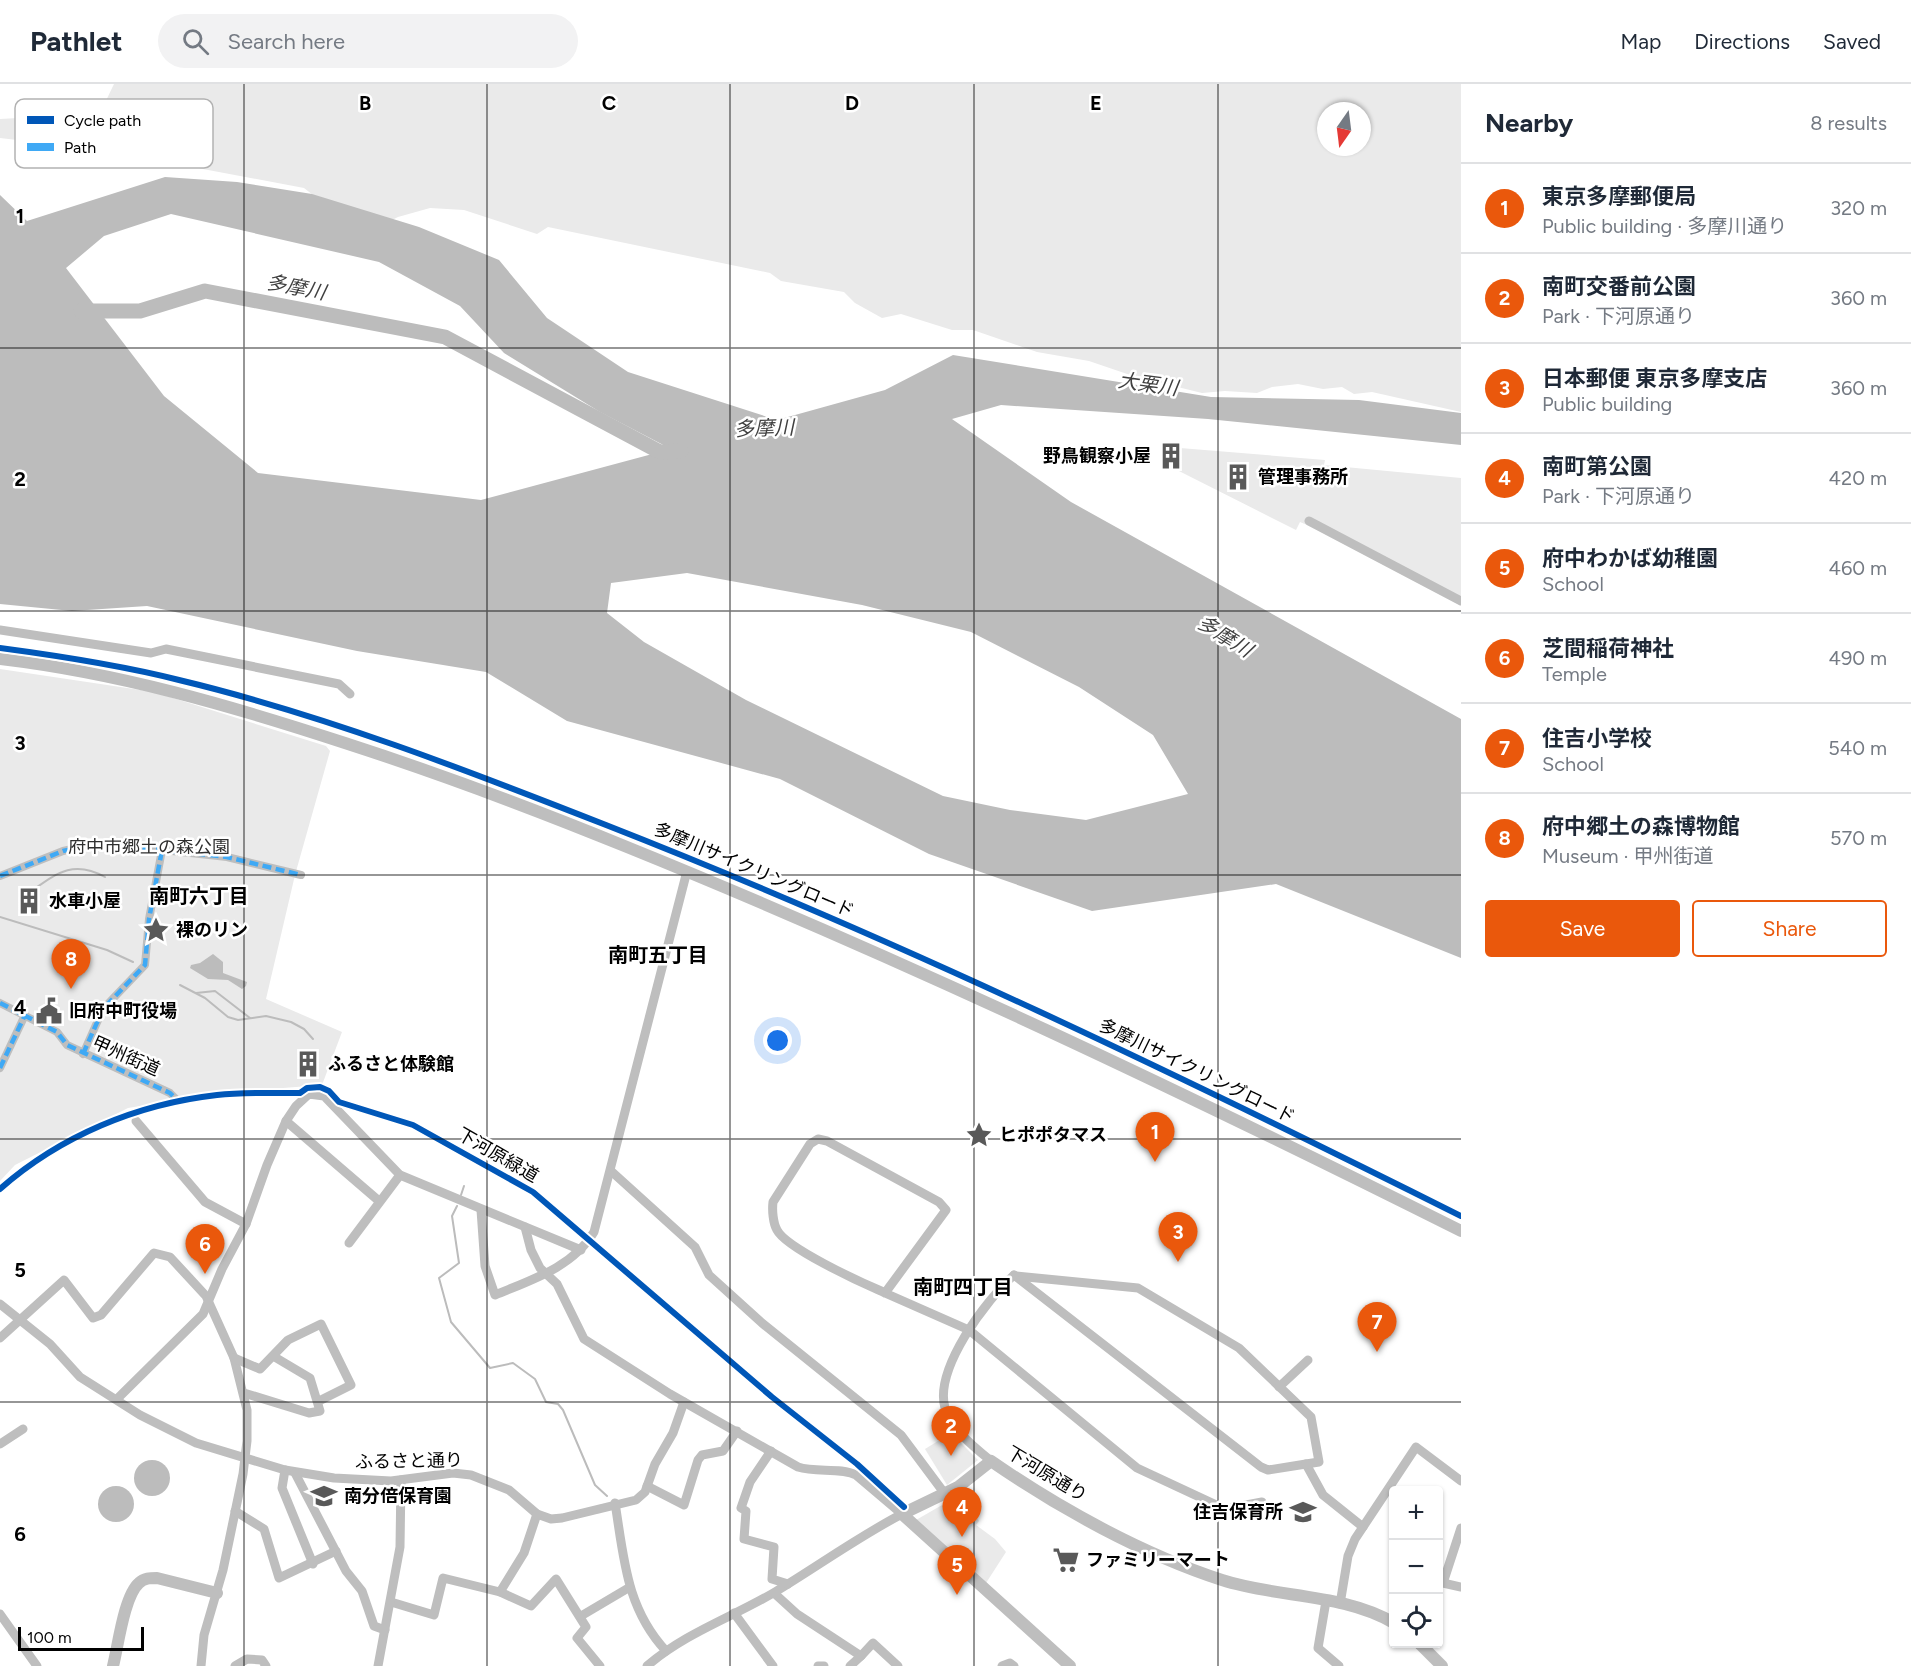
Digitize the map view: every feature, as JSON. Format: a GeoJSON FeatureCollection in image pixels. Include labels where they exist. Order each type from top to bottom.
{"type":"FeatureCollection","features":[{"type":"Feature","properties":{"kind":"street"},"geometry":{"type":"LineString","coordinates":[[1309,522],[1461,601]]}},
{"type":"Feature","properties":{"kind":"street"},"geometry":{"type":"LineString","coordinates":[[0,630],[151,653],[166,649],[339,684],[350,694]]}},
{"type":"Feature","properties":{"kind":"street"},"geometry":{"type":"LineString","coordinates":[[0,659],[76,669],[138,682],[281,720],[477,788],[687,871],[848,941],[1250,1126],[1461,1231]]}},
{"type":"Feature","properties":{"kind":"street"},"geometry":{"type":"LineString","coordinates":[[0,876],[86,844],[125,845],[227,857],[301,875]]}},
{"type":"Feature","properties":{"kind":"street"},"geometry":{"type":"LineString","coordinates":[[83,1054],[103,1009],[145,965],[149,919],[162,850]]}},
{"type":"Feature","properties":{"kind":"street"},"geometry":{"type":"LineString","coordinates":[[481,1210],[485,1266],[495,1295],[546,1272],[581,1250],[594,1232],[687,871]]}},
{"type":"Feature","properties":{"kind":"street","name":"甲州街道"},"geometry":{"type":"LineString","coordinates":[[0,1003],[57,1032],[67,1045],[83,1054],[170,1093],[177,1100]]}},
{"type":"Feature","properties":{"kind":"street"},"geometry":{"type":"LineString","coordinates":[[0,1068],[25,1015]]}},
{"type":"Feature","properties":{"kind":"street"},"geometry":{"type":"LineString","coordinates":[[117,1399],[192,1327],[208,1303],[222,1269],[246,1224],[286,1121],[301,1100],[309,1094],[321,1094],[336,1106],[400,1175],[581,1250]]}},
{"type":"Feature","properties":{"kind":"street"},"geometry":{"type":"LineString","coordinates":[[136,1121],[205,1202],[246,1224]]}},
{"type":"Feature","properties":{"kind":"street"},"geometry":{"type":"LineString","coordinates":[[286,1121],[379,1201]]}},
{"type":"Feature","properties":{"kind":"street"},"geometry":{"type":"LineString","coordinates":[[885,1293],[946,1210],[939,1202],[827,1141],[818,1140],[810,1144],[773,1202],[777,1230],[788,1241],[845,1275],[885,1293],[969,1330],[1137,1468],[1225,1509],[1262,1502]]}},
{"type":"Feature","properties":{"kind":"street"},"geometry":{"type":"LineString","coordinates":[[611,1171],[695,1247],[709,1275],[762,1323],[901,1435],[945,1494]]}},
{"type":"Feature","properties":{"kind":"street"},"geometry":{"type":"LineString","coordinates":[[349,1243],[400,1175]]}},
{"type":"Feature","properties":{"kind":"street"},"geometry":{"type":"LineString","coordinates":[[525,1227],[531,1250],[540,1268],[557,1284],[584,1339],[684,1402],[805,1470],[851,1473],[902,1514],[1070,1666]]}},
{"type":"Feature","properties":{"kind":"street"},"geometry":{"type":"LineString","coordinates":[[0,1338],[64,1280],[93,1318],[100,1315],[154,1253],[170,1257],[182,1267],[208,1303],[234,1358],[247,1410],[245,1459],[217,1593],[204,1635],[201,1666]]}},
{"type":"Feature","properties":{"kind":"street"},"geometry":{"type":"LineString","coordinates":[[991,1461],[958,1429],[945,1408],[946,1383],[969,1330],[1014,1275]]}},
{"type":"Feature","properties":{"kind":"street"},"geometry":{"type":"LineString","coordinates":[[1014,1275],[1138,1288],[1239,1348],[1311,1417],[1319,1462],[1268,1470],[1261,1467],[1014,1275]]}},
{"type":"Feature","properties":{"kind":"street","name":"ふるさと通り"},"geometry":{"type":"LineString","coordinates":[[0,1304],[19,1322],[50,1344],[80,1377],[176,1434],[245,1459],[295,1473],[334,1478],[401,1480],[453,1473],[471,1475],[509,1490],[537,1514]]}},
{"type":"Feature","properties":{"kind":"street"},"geometry":{"type":"LineString","coordinates":[[234,1358],[260,1369],[288,1340],[321,1324],[351,1385],[319,1401]]}},
{"type":"Feature","properties":{"kind":"street"},"geometry":{"type":"LineString","coordinates":[[244,1393],[309,1413],[320,1411],[319,1401],[310,1378],[273,1356]]}},
{"type":"Feature","properties":{"kind":"street"},"geometry":{"type":"LineString","coordinates":[[1279,1387],[1308,1360]]}},
{"type":"Feature","properties":{"kind":"street"},"geometry":{"type":"LineString","coordinates":[[500,1592],[524,1553],[537,1514],[551,1519],[562,1518],[615,1503],[636,1500],[647,1486],[655,1464],[673,1433],[684,1402]]}},
{"type":"Feature","properties":{"kind":"street"},"geometry":{"type":"LineString","coordinates":[[0,1444],[23,1429]]}},
{"type":"Feature","properties":{"kind":"street"},"geometry":{"type":"LineString","coordinates":[[647,1486],[684,1506],[698,1460],[702,1455],[723,1452],[737,1431]]}},
{"type":"Feature","properties":{"kind":"street"},"geometry":{"type":"LineString","coordinates":[[1340,1604],[1348,1556],[1362,1527],[1416,1447],[1461,1481]]}},
{"type":"Feature","properties":{"kind":"street"},"geometry":{"type":"LineString","coordinates":[[771,1451],[750,1482],[741,1508],[746,1511],[744,1539],[774,1547],[772,1579],[788,1584]]}},
{"type":"Feature","properties":{"kind":"street","name":"下河原通り"},"geometry":{"type":"LineString","coordinates":[[647,1666],[666,1651],[774,1593],[868,1532],[945,1494],[991,1461],[1045,1496],[1151,1551],[1221,1580],[1340,1604],[1364,1610],[1389,1621]]}},
{"type":"Feature","properties":{"kind":"street"},"geometry":{"type":"LineString","coordinates":[[1306,1464],[1323,1495],[1362,1527]]}},
{"type":"Feature","properties":{"kind":"street"},"geometry":{"type":"LineString","coordinates":[[285,1470],[282,1488],[313,1564]]}},
{"type":"Feature","properties":{"kind":"street"},"geometry":{"type":"LineString","coordinates":[[295,1473],[346,1571],[362,1591],[374,1626],[385,1630]]}},
{"type":"Feature","properties":{"kind":"street"},"geometry":{"type":"LineString","coordinates":[[378,1666],[400,1547],[401,1480]]}},
{"type":"Feature","properties":{"kind":"street"},"geometry":{"type":"LineString","coordinates":[[615,1503],[630,1587],[648,1632],[666,1651]]}},
{"type":"Feature","properties":{"kind":"street"},"geometry":{"type":"LineString","coordinates":[[235,1510],[264,1529],[279,1578],[313,1564],[336,1551]]}},
{"type":"Feature","properties":{"kind":"street"},"geometry":{"type":"LineString","coordinates":[[1461,1528],[1459,1543],[1443,1583],[1461,1587]]}},
{"type":"Feature","properties":{"kind":"street"},"geometry":{"type":"LineString","coordinates":[[113,1666],[129,1603],[138,1583],[147,1578],[157,1578],[217,1593]]}},
{"type":"Feature","properties":{"kind":"street"},"geometry":{"type":"LineString","coordinates":[[391,1602],[434,1615],[443,1578],[500,1592],[531,1606],[556,1579],[586,1627],[577,1638],[600,1666]]}},
{"type":"Feature","properties":{"kind":"street"},"geometry":{"type":"LineString","coordinates":[[581,1616],[630,1587]]}},
{"type":"Feature","properties":{"kind":"street"},"geometry":{"type":"LineString","coordinates":[[774,1593],[797,1614],[861,1656]]}},
{"type":"Feature","properties":{"kind":"street"},"geometry":{"type":"LineString","coordinates":[[1326,1601],[1318,1648],[1339,1666]]}},
{"type":"Feature","properties":{"kind":"street"},"geometry":{"type":"LineString","coordinates":[[0,1614],[37,1666]]}},
{"type":"Feature","properties":{"kind":"street"},"geometry":{"type":"LineString","coordinates":[[734,1614],[773,1666]]}},
{"type":"Feature","properties":{"kind":"street"},"geometry":{"type":"LineString","coordinates":[[850,1666],[873,1643],[898,1666]]}},
{"type":"Feature","properties":{"kind":"street"},"geometry":{"type":"LineString","coordinates":[[1424,1648],[1442,1666]]}},
{"type":"Feature","properties":{"kind":"street"},"geometry":{"type":"LineString","coordinates":[[235,1666],[248,1659],[262,1660],[267,1666]]}},
{"type":"Feature","properties":{"kind":"street"},"geometry":{"type":"LineString","coordinates":[[1002,1666],[1010,1663],[1014,1666]]}},
{"type":"Feature","properties":{"kind":"street"},"geometry":{"type":"LineString","coordinates":[[818,1666],[820,1664],[824,1666]]}},
{"type":"Feature","properties":{"kind":"green space"},"geometry":{"type":"Polygon","coordinates":[[[114,84],[1461,84],[1461,412],[1372,392],[1354,394],[1342,387],[1323,389],[1298,384],[1272,387],[1257,393],[1225,391],[1202,393],[1133,376],[1089,361],[1037,352],[973,330],[952,330],[901,314],[882,318],[855,303],[844,292],[781,281],[770,273],[548,227],[537,234],[464,210],[430,208],[398,217],[376,228],[348,222],[304,188],[198,168],[213,168],[213,99],[107,99],[114,84]]]}},
{"type":"Feature","properties":{"kind":"green space"},"geometry":{"type":"Polygon","coordinates":[[[15,118],[15,140],[0,138],[0,119],[15,118]]]}},
{"type":"Feature","properties":{"kind":"green space"},"geometry":{"type":"Polygon","coordinates":[[[1180,448],[1325,460],[1324,465],[1461,478],[1461,597],[1300,522],[1296,530],[1171,467],[1180,448]]]}},
{"type":"Feature","properties":{"kind":"green space","name":"府中市郷土の森公園"},"geometry":{"type":"Polygon","coordinates":[[[0,669],[154,692],[326,746],[330,751],[295,875],[266,999],[342,1032],[322,1085],[219,1093],[128,1108],[15,1165],[0,1181],[0,669]]]}},
{"type":"Feature","properties":{"kind":"green space"},"geometry":{"type":"Polygon","coordinates":[[[951,1433],[978,1460],[947,1485],[925,1449],[951,1433]]]}},
{"type":"Feature","properties":{"kind":"green space"},"geometry":{"type":"Polygon","coordinates":[[[956,1497],[961,1506],[969,1505],[979,1521],[976,1525],[995,1539],[1006,1552],[986,1583],[916,1520],[956,1497]]]}},
{"type":"Feature","properties":{"kind":"water"},"geometry":{"type":"Polygon","coordinates":[[[165,177],[237,182],[312,194],[419,227],[499,260],[547,318],[628,372],[777,420],[885,390],[953,355],[1211,397],[1359,400],[1461,413],[1461,445],[1208,419],[1001,405],[952,419],[1071,502],[1461,719],[1461,958],[1276,884],[1092,911],[929,854],[780,779],[567,721],[486,672],[357,651],[147,606],[72,611],[0,604],[0,195],[27,221],[165,177]],[[171,214],[104,236],[66,268],[164,396],[258,473],[481,500],[671,449],[600,412],[504,353],[460,306],[379,262],[171,214]],[[687,573],[611,583],[607,613],[644,642],[746,700],[943,796],[1010,810],[1086,820],[1188,794],[1153,735],[1079,687],[971,632],[862,605],[687,573]]]}},
{"type":"Feature","properties":{"kind":"water"},"geometry":{"type":"Polygon","coordinates":[[[213,954],[223,962],[223,973],[247,982],[246,986],[242,989],[228,980],[208,979],[190,968],[191,965],[200,963],[213,954]]]}},
{"type":"Feature","properties":{"kind":"water"},"geometry":{"type":"Polygon","coordinates":[[[152,1460],[165,1465],[170,1478],[165,1491],[152,1496],[139,1491],[134,1478],[139,1465],[152,1460]]]}},
{"type":"Feature","properties":{"kind":"water"},"geometry":{"type":"Polygon","coordinates":[[[116,1486],[129,1491],[134,1504],[129,1517],[116,1522],[103,1517],[98,1504],[103,1491],[116,1486]]]}},
{"type":"Feature","properties":{"kind":"waterway","name":"多摩川"},"geometry":{"type":"LineString","coordinates":[[81,311],[140,311],[205,291],[445,337],[660,452],[681,451]]}},
{"type":"Feature","properties":{"kind":"waterway"},"geometry":{"type":"LineString","coordinates":[[21,898],[61,872],[81,869],[105,877]]}},
{"type":"Feature","properties":{"kind":"waterway"},"geometry":{"type":"LineString","coordinates":[[0,917],[107,950],[133,962]]}},
{"type":"Feature","properties":{"kind":"waterway"},"geometry":{"type":"LineString","coordinates":[[180,985],[205,998],[228,1017],[238,1020],[266,1016],[291,1022],[304,1029],[313,1039]]}},
{"type":"Feature","properties":{"kind":"waterway"},"geometry":{"type":"LineString","coordinates":[[196,993],[215,991],[250,1018]]}},
{"type":"Feature","properties":{"kind":"waterway"},"geometry":{"type":"LineString","coordinates":[[461,1195],[464,1186]]}},
{"type":"Feature","properties":{"kind":"waterway"},"geometry":{"type":"LineString","coordinates":[[457,1206],[452,1216],[459,1263],[439,1278],[451,1322],[490,1368],[513,1363],[535,1379],[546,1402],[558,1404],[563,1410],[595,1485],[607,1496]]}},
{"type":"Feature","properties":{"kind":"marked path"},"geometry":{"type":"LineString","coordinates":[[0,876],[63,851],[99,843],[227,857],[301,875]]}},
{"type":"Feature","properties":{"kind":"marked path"},"geometry":{"type":"LineString","coordinates":[[83,1054],[103,1009],[145,965],[149,919],[162,850]]}},
{"type":"Feature","properties":{"kind":"marked path"},"geometry":{"type":"LineString","coordinates":[[0,1003],[57,1032],[67,1045],[170,1093],[177,1100]]}},
{"type":"Feature","properties":{"kind":"marked path"},"geometry":{"type":"LineString","coordinates":[[0,1068],[25,1015]]}},
{"type":"Feature","properties":{"kind":"cycle path","name":"多摩川サイクリングロード"},"geometry":{"type":"LineString","coordinates":[[0,648],[112,665],[234,694],[395,745],[553,804],[823,914],[931,962],[1144,1061],[1461,1216]]}},
{"type":"Feature","properties":{"kind":"cycle path","name":"下河原緑道"},"geometry":{"type":"LineString","coordinates":[[0,1189],[23,1170],[74,1138],[129,1115],[187,1099],[248,1093],[300,1093],[307,1088],[320,1087],[329,1091],[339,1102],[413,1125],[533,1192],[772,1397],[857,1464],[904,1507]]}},
{"type":"Feature","properties":{"kind":"place","name":"野鳥観察小屋"},"geometry":{"type":"Point","coordinates":[1171,456]}},
{"type":"Feature","properties":{"kind":"place","name":"管理事務所"},"geometry":{"type":"Point","coordinates":[1238,477]}},
{"type":"Feature","properties":{"kind":"place","name":"水車小屋"},"geometry":{"type":"Point","coordinates":[29,901]}},
{"type":"Feature","properties":{"kind":"place","name":"裸のリン"},"geometry":{"type":"Point","coordinates":[156,930]}},
{"type":"Feature","properties":{"kind":"place","name":"府中郷土の森博物館"},"geometry":{"type":"Point","coordinates":[71,989]}},
{"type":"Feature","properties":{"kind":"place","name":"旧府中町役場"},"geometry":{"type":"Point","coordinates":[49,1011]}},
{"type":"Feature","properties":{"kind":"place","name":"ふるさと体験館"},"geometry":{"type":"Point","coordinates":[308,1064]}},
{"type":"Feature","properties":{"kind":"place","name":"ヒポポタマス"},"geometry":{"type":"Point","coordinates":[979,1135]}},
{"type":"Feature","properties":{"kind":"place","name":"東京多摩郵便局"},"geometry":{"type":"Point","coordinates":[1155,1162]}},
{"type":"Feature","properties":{"kind":"place","name":"日本郵便 東京多摩支店"},"geometry":{"type":"Point","coordinates":[1178,1262]}},
{"type":"Feature","properties":{"kind":"place","name":"芝間稲荷神社"},"geometry":{"type":"Point","coordinates":[205,1274]}},
{"type":"Feature","properties":{"kind":"place","name":"住吉小学校"},"geometry":{"type":"Point","coordinates":[1377,1352]}},
{"type":"Feature","properties":{"kind":"place","name":"南町交番前公園"},"geometry":{"type":"Point","coordinates":[951,1456]}},
{"type":"Feature","properties":{"kind":"place","name":"南分倍保育園"},"geometry":{"type":"Point","coordinates":[324,1496]}},
{"type":"Feature","properties":{"kind":"place","name":"住吉保育所"},"geometry":{"type":"Point","coordinates":[1303,1512]}},
{"type":"Feature","properties":{"kind":"place","name":"南町第公園"},"geometry":{"type":"Point","coordinates":[962,1537]}},
{"type":"Feature","properties":{"kind":"place","name":"ファミリーマート"},"geometry":{"type":"Point","coordinates":[1066,1560]}},
{"type":"Feature","properties":{"kind":"place","name":"府中わかば幼稚園"},"geometry":{"type":"Point","coordinates":[957,1595]}},
{"type":"Feature","properties":{"kind":"district","name":"南町六丁目"},"geometry":{"type":"Point","coordinates":[199,896]}},
{"type":"Feature","properties":{"kind":"district","name":"南町五丁目"},"geometry":{"type":"Point","coordinates":[658,955]}},
{"type":"Feature","properties":{"kind":"district","name":"南町四丁目"},"geometry":{"type":"Point","coordinates":[963,1287]}},
{"type":"Feature","properties":{"kind":"water label","name":"大栗川"},"geometry":{"type":"Point","coordinates":[1148,384]}}]}
